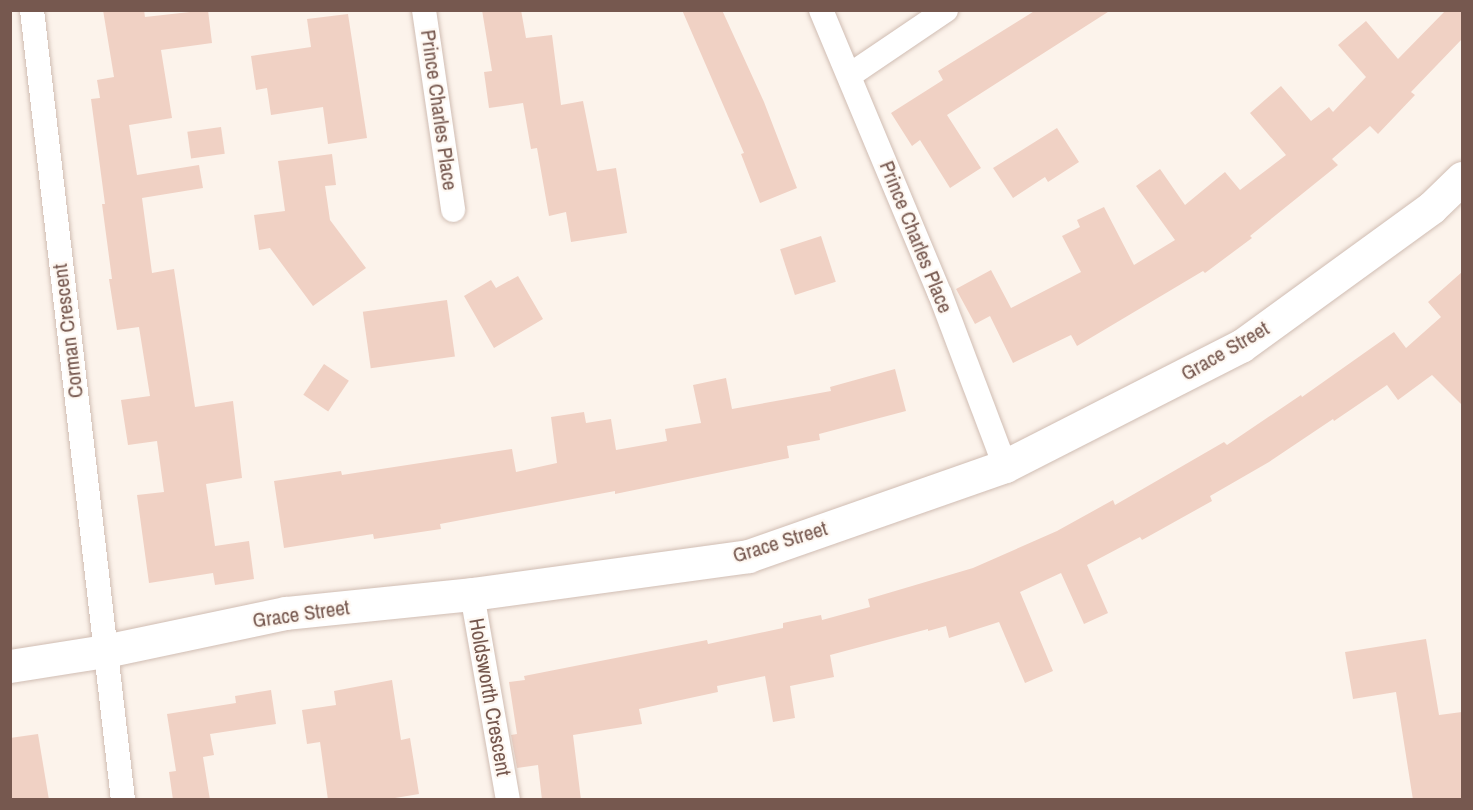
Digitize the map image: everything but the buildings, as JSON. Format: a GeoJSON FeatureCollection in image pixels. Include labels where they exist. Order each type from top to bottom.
{"type":"FeatureCollection","features":[{"type":"Feature","properties":{"kind":"street","name":"Corman Crescent"},"geometry":{"type":"LineString","coordinates":[[32,10],[105,651]]}},
{"type":"Feature","properties":{"kind":"street","name":"Prince Charles Place"},"geometry":{"type":"LineString","coordinates":[[424,10],[453,210]]}},
{"type":"Feature","properties":{"kind":"street","name":"Prince Charles Place"},"geometry":{"type":"LineString","coordinates":[[821,10],[940,294],[1005,466]]}},
{"type":"Feature","properties":{"kind":"street"},"geometry":{"type":"LineString","coordinates":[[850,75],[946,10]]}},
{"type":"Feature","properties":{"kind":"street","name":"Grace Street"},"geometry":{"type":"LineString","coordinates":[[10,666],[105,651],[286,613],[472,594],[748,556],[1005,466],[1241,346],[1431,208],[1462,178]]}},
{"type":"Feature","properties":{"kind":"street","name":"Holdsworth Crescent"},"geometry":{"type":"LineString","coordinates":[[472,594],[508,800]]}},
{"type":"Feature","properties":{"kind":"street"},"geometry":{"type":"LineString","coordinates":[[105,651],[123,800]]}}]}
